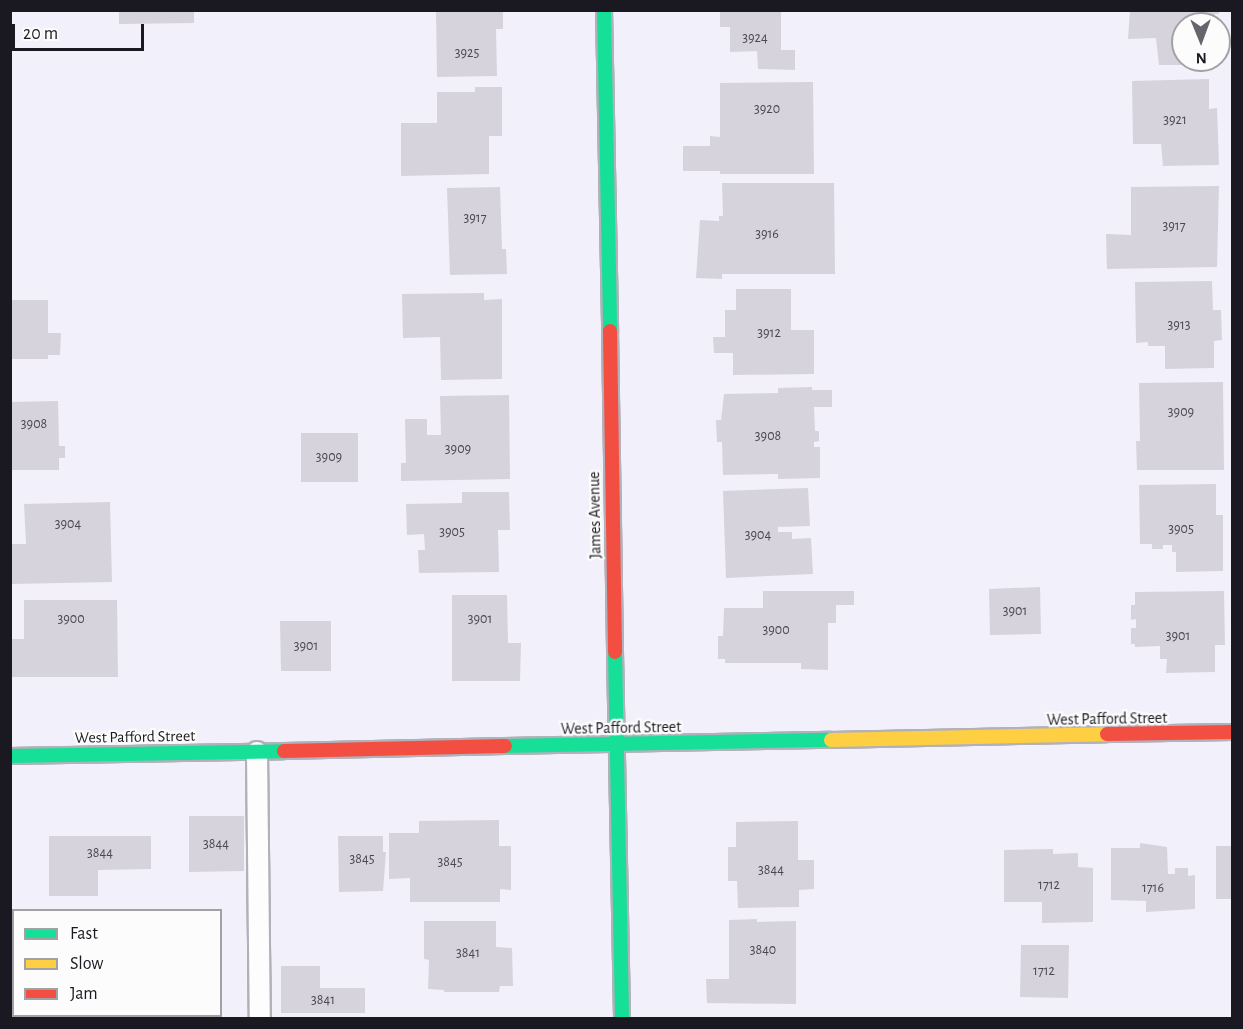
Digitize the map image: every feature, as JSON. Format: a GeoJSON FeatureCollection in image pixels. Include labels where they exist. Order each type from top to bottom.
{"type":"FeatureCollection","features":[{"type":"Feature","properties":{"kind":"street","name":"James Avenue"},"geometry":{"type":"LineString","coordinates":[[604,10],[621,1018]]}},
{"type":"Feature","properties":{"kind":"street","name":"West Pafford Street"},"geometry":{"type":"LineString","coordinates":[[10,756],[1233,732]]}},
{"type":"Feature","properties":{"kind":"lane"},"geometry":{"type":"LineString","coordinates":[[257,752],[260,1018]]}},
{"type":"Feature","properties":{"kind":"building"},"geometry":{"type":"Polygon","coordinates":[[[119,10],[194,10],[194,23],[119,24],[119,10]]]}},
{"type":"Feature","properties":{"kind":"building"},"geometry":{"type":"Polygon","coordinates":[[[436,10],[503,10],[503,29],[496,29],[497,76],[437,77],[436,10]]]}},
{"type":"Feature","properties":{"kind":"building"},"geometry":{"type":"Polygon","coordinates":[[[720,10],[781,10],[781,50],[795,50],[795,70],[758,69],[757,51],[730,52],[730,27],[720,27],[720,10]]]}},
{"type":"Feature","properties":{"kind":"building"},"geometry":{"type":"Polygon","coordinates":[[[1130,10],[1219,10],[1219,12],[1171,12],[1171,65],[1159,65],[1156,38],[1128,39],[1130,10]]]}},
{"type":"Feature","properties":{"kind":"building"},"geometry":{"type":"Polygon","coordinates":[[[1209,79],[1209,109],[1217,108],[1219,165],[1163,166],[1161,144],[1133,144],[1132,81],[1209,79]]]}},
{"type":"Feature","properties":{"kind":"building"},"geometry":{"type":"Polygon","coordinates":[[[813,82],[814,174],[720,174],[720,171],[683,171],[683,146],[710,146],[710,136],[720,137],[720,83],[813,82]]]}},
{"type":"Feature","properties":{"kind":"building"},"geometry":{"type":"Polygon","coordinates":[[[475,87],[502,87],[502,136],[489,136],[489,174],[401,176],[401,123],[437,123],[437,92],[475,92],[475,87]]]}},
{"type":"Feature","properties":{"kind":"building"},"geometry":{"type":"Polygon","coordinates":[[[722,183],[834,183],[835,274],[722,274],[722,279],[696,278],[700,220],[719,221],[719,216],[723,216],[722,183]]]}},
{"type":"Feature","properties":{"kind":"building"},"geometry":{"type":"Polygon","coordinates":[[[1219,186],[1217,267],[1107,269],[1106,234],[1131,235],[1131,187],[1219,186]]]}},
{"type":"Feature","properties":{"kind":"building"},"geometry":{"type":"Polygon","coordinates":[[[500,187],[502,249],[506,249],[507,274],[450,275],[447,188],[500,187]]]}},
{"type":"Feature","properties":{"kind":"building"},"geometry":{"type":"Polygon","coordinates":[[[1212,281],[1213,310],[1221,310],[1222,340],[1214,341],[1214,368],[1165,369],[1165,346],[1148,346],[1148,342],[1136,343],[1135,282],[1212,281]]]}},
{"type":"Feature","properties":{"kind":"building"},"geometry":{"type":"Polygon","coordinates":[[[736,289],[791,289],[791,330],[814,330],[814,374],[733,375],[733,353],[714,353],[713,337],[725,337],[725,310],[736,310],[736,289]]]}},
{"type":"Feature","properties":{"kind":"building"},"geometry":{"type":"Polygon","coordinates":[[[484,293],[484,300],[502,299],[502,379],[441,380],[440,337],[403,338],[402,294],[484,293]]]}},
{"type":"Feature","properties":{"kind":"building"},"geometry":{"type":"Polygon","coordinates":[[[10,300],[48,300],[48,333],[61,333],[60,355],[48,355],[48,359],[10,359],[10,300]]]}},
{"type":"Feature","properties":{"kind":"building"},"geometry":{"type":"Polygon","coordinates":[[[1223,382],[1224,470],[1137,470],[1136,441],[1140,441],[1139,383],[1223,382]]]}},
{"type":"Feature","properties":{"kind":"building"},"geometry":{"type":"Polygon","coordinates":[[[812,387],[812,390],[832,390],[832,407],[814,407],[815,431],[819,431],[819,441],[814,442],[814,447],[820,447],[820,478],[778,479],[778,474],[723,475],[722,442],[717,442],[716,420],[721,420],[724,394],[778,393],[778,388],[812,387]]]}},
{"type":"Feature","properties":{"kind":"building"},"geometry":{"type":"Polygon","coordinates":[[[509,395],[510,479],[401,481],[401,463],[406,463],[405,419],[427,419],[427,435],[441,435],[440,396],[509,395]]]}},
{"type":"Feature","properties":{"kind":"building"},"geometry":{"type":"Polygon","coordinates":[[[58,401],[59,446],[65,446],[65,458],[59,458],[59,470],[10,470],[10,402],[58,401]]]}},
{"type":"Feature","properties":{"kind":"building"},"geometry":{"type":"Polygon","coordinates":[[[301,433],[358,433],[358,482],[301,482],[301,433]]]}},
{"type":"Feature","properties":{"kind":"building"},"geometry":{"type":"Polygon","coordinates":[[[1216,484],[1216,515],[1223,515],[1223,571],[1176,572],[1176,552],[1172,552],[1172,545],[1163,545],[1163,549],[1152,549],[1152,544],[1140,544],[1139,485],[1216,484]]]}},
{"type":"Feature","properties":{"kind":"building"},"geometry":{"type":"Polygon","coordinates":[[[808,488],[810,526],[778,527],[778,532],[792,532],[792,539],[811,538],[813,574],[726,578],[723,491],[808,488]]]}},
{"type":"Feature","properties":{"kind":"building"},"geometry":{"type":"Polygon","coordinates":[[[462,492],[509,492],[510,530],[498,530],[499,572],[419,573],[418,550],[425,550],[424,534],[407,535],[406,504],[462,503],[462,492]]]}},
{"type":"Feature","properties":{"kind":"building"},"geometry":{"type":"Polygon","coordinates":[[[110,502],[112,582],[10,584],[10,544],[26,544],[24,504],[110,502]]]}},
{"type":"Feature","properties":{"kind":"building"},"geometry":{"type":"Polygon","coordinates":[[[1040,587],[1041,634],[990,635],[989,589],[1040,587]]]}},
{"type":"Feature","properties":{"kind":"building"},"geometry":{"type":"Polygon","coordinates":[[[763,591],[854,591],[854,605],[836,605],[836,623],[828,623],[828,670],[801,669],[801,663],[725,663],[725,659],[718,659],[718,636],[723,636],[724,608],[763,608],[763,591]]]}},
{"type":"Feature","properties":{"kind":"building"},"geometry":{"type":"Polygon","coordinates":[[[1224,591],[1225,645],[1215,645],[1215,672],[1166,673],[1167,659],[1160,659],[1160,646],[1135,647],[1135,644],[1131,644],[1131,628],[1136,628],[1136,619],[1131,620],[1131,605],[1135,605],[1135,592],[1224,591]]]}},
{"type":"Feature","properties":{"kind":"building"},"geometry":{"type":"Polygon","coordinates":[[[452,595],[507,595],[508,643],[521,643],[520,681],[452,681],[452,595]]]}},
{"type":"Feature","properties":{"kind":"building"},"geometry":{"type":"Polygon","coordinates":[[[24,600],[117,600],[118,677],[10,677],[10,639],[24,639],[24,600]]]}},
{"type":"Feature","properties":{"kind":"building"},"geometry":{"type":"Polygon","coordinates":[[[280,621],[331,621],[331,671],[281,671],[280,621]]]}},
{"type":"Feature","properties":{"kind":"building"},"geometry":{"type":"Polygon","coordinates":[[[189,816],[244,816],[244,871],[189,872],[189,816]]]}},
{"type":"Feature","properties":{"kind":"building"},"geometry":{"type":"Polygon","coordinates":[[[499,820],[499,846],[511,846],[511,890],[500,889],[500,902],[410,902],[410,878],[389,879],[389,833],[419,833],[419,821],[499,820]]]}},
{"type":"Feature","properties":{"kind":"building"},"geometry":{"type":"Polygon","coordinates":[[[798,821],[798,860],[814,860],[814,889],[799,890],[799,907],[738,908],[737,881],[728,881],[728,847],[736,847],[736,822],[798,821]]]}},
{"type":"Feature","properties":{"kind":"building"},"geometry":{"type":"Polygon","coordinates":[[[49,836],[151,836],[151,869],[98,870],[98,896],[49,896],[49,836]]]}},
{"type":"Feature","properties":{"kind":"building"},"geometry":{"type":"Polygon","coordinates":[[[338,836],[383,836],[383,852],[386,852],[383,891],[339,892],[338,836]]]}},
{"type":"Feature","properties":{"kind":"building"},"geometry":{"type":"Polygon","coordinates":[[[1140,843],[1167,847],[1168,874],[1175,874],[1175,868],[1188,868],[1188,876],[1195,875],[1195,909],[1146,912],[1146,901],[1111,900],[1111,848],[1140,848],[1140,843]]]}},
{"type":"Feature","properties":{"kind":"building"},"geometry":{"type":"Polygon","coordinates":[[[1216,846],[1232,846],[1232,899],[1216,899],[1216,846]]]}},
{"type":"Feature","properties":{"kind":"building"},"geometry":{"type":"Polygon","coordinates":[[[1053,849],[1053,854],[1078,853],[1078,867],[1093,868],[1093,922],[1042,923],[1042,902],[1004,902],[1004,850],[1053,849]]]}},
{"type":"Feature","properties":{"kind":"building"},"geometry":{"type":"Polygon","coordinates":[[[757,919],[757,922],[796,921],[796,1004],[707,1003],[706,979],[729,979],[729,920],[757,919]]]}},
{"type":"Feature","properties":{"kind":"building"},"geometry":{"type":"Polygon","coordinates":[[[424,921],[496,921],[496,947],[512,948],[513,986],[500,986],[499,992],[444,992],[444,990],[428,989],[429,960],[424,959],[424,921]]]}},
{"type":"Feature","properties":{"kind":"building"},"geometry":{"type":"Polygon","coordinates":[[[1021,945],[1069,945],[1068,998],[1020,997],[1021,945]]]}},
{"type":"Feature","properties":{"kind":"building"},"geometry":{"type":"Polygon","coordinates":[[[281,966],[320,966],[320,988],[365,988],[365,1013],[281,1013],[281,966]]]}},
{"type":"Feature","properties":{"kind":"traffic: fast"},"geometry":{"type":"LineString","coordinates":[[604,10],[610,331]]}},
{"type":"Feature","properties":{"kind":"traffic: fast"},"geometry":{"type":"LineString","coordinates":[[615,652],[622,1018]]}},
{"type":"Feature","properties":{"kind":"traffic: fast"},"geometry":{"type":"LineString","coordinates":[[505,746],[831,740]]}},
{"type":"Feature","properties":{"kind":"traffic: fast"},"geometry":{"type":"LineString","coordinates":[[10,756],[284,751]]}},
{"type":"Feature","properties":{"kind":"traffic: slow"},"geometry":{"type":"LineString","coordinates":[[831,740],[1107,734]]}},
{"type":"Feature","properties":{"kind":"traffic: jam"},"geometry":{"type":"LineString","coordinates":[[610,331],[615,652]]}},
{"type":"Feature","properties":{"kind":"traffic: jam"},"geometry":{"type":"LineString","coordinates":[[1107,734],[1232,732]]}},
{"type":"Feature","properties":{"kind":"traffic: jam"},"geometry":{"type":"LineString","coordinates":[[284,751],[505,746]]}}]}
